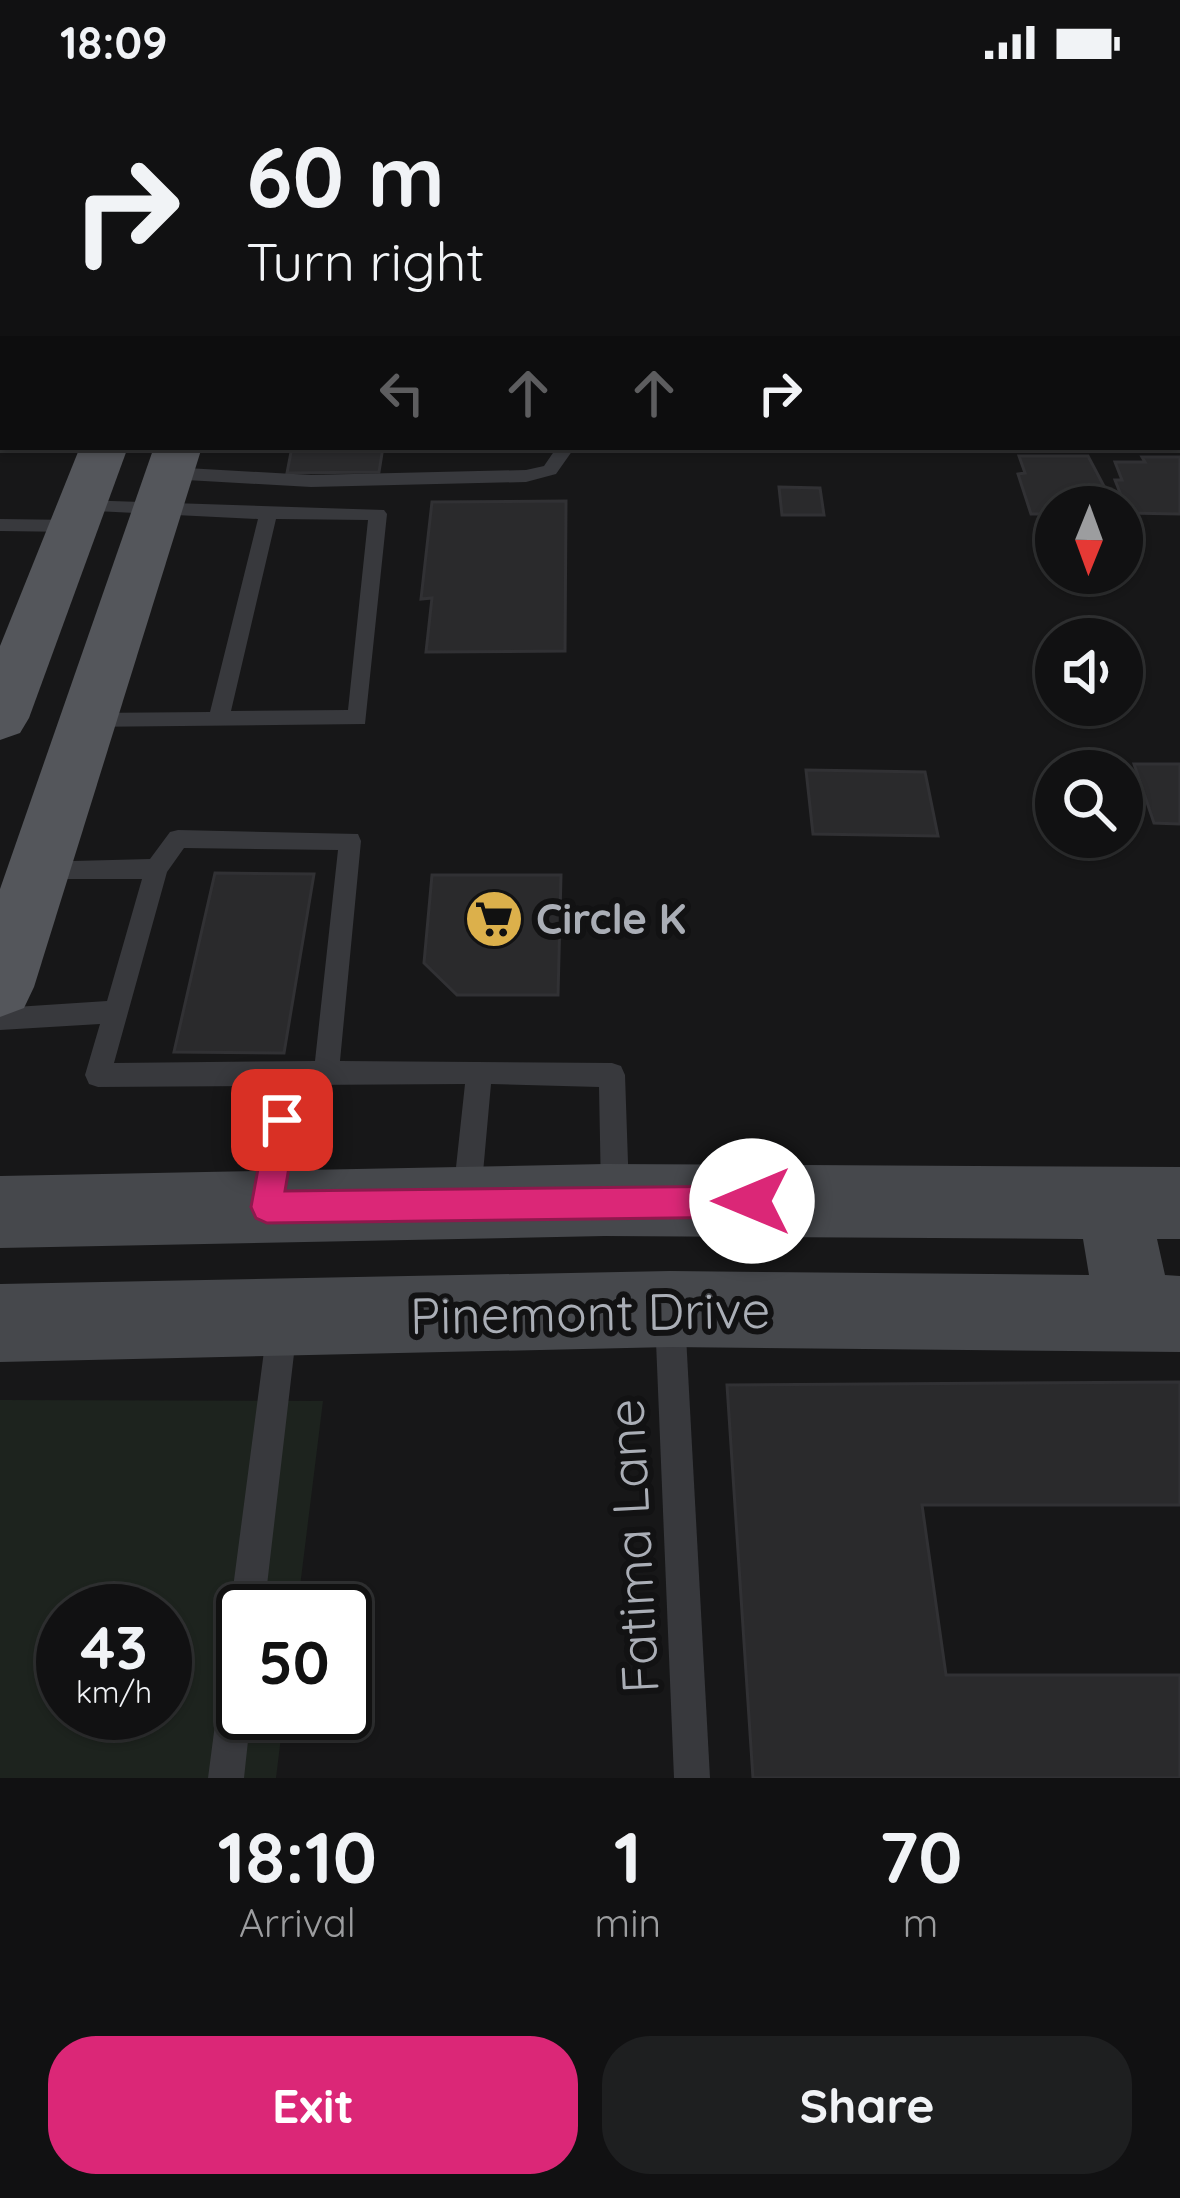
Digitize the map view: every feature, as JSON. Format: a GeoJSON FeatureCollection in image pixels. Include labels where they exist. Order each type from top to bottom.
{"type":"FeatureCollection","features":[{"type":"Feature","properties":{"kind":"main road"},"geometry":{"type":"LineString","coordinates":[[0,718],[103,450]]}},
{"type":"Feature","properties":{"kind":"main road"},"geometry":{"type":"LineString","coordinates":[[0,987],[168,476]]}},
{"type":"Feature","properties":{"kind":"main road"},"geometry":{"type":"LineString","coordinates":[[0,1212],[616,1201],[1147,1203],[1158,1314]]}},
{"type":"Feature","properties":{"kind":"main road","name":"Pinemont Drive"},"geometry":{"type":"LineString","coordinates":[[0,1323],[670,1309],[1158,1314]]}},
{"type":"Feature","properties":{"kind":"lane"},"geometry":{"type":"LineString","coordinates":[[0,525],[77,516],[168,476],[311,482],[526,476],[550,470],[564,450]]}},
{"type":"Feature","properties":{"kind":"lane"},"geometry":{"type":"LineString","coordinates":[[88,721],[358,718],[378,514],[268,513],[168,476]]}},
{"type":"Feature","properties":{"kind":"lane"},"geometry":{"type":"LineString","coordinates":[[219,720],[268,513]]}},
{"type":"Feature","properties":{"kind":"lane"},"geometry":{"type":"LineString","coordinates":[[326,1075],[350,842],[178,839],[156,869],[98,1075],[289,1076],[479,1072],[612,1075],[616,1201]]}},
{"type":"Feature","properties":{"kind":"lane"},"geometry":{"type":"LineString","coordinates":[[39,869],[156,869]]}},
{"type":"Feature","properties":{"kind":"lane"},"geometry":{"type":"LineString","coordinates":[[0,1019],[116,1012]]}},
{"type":"Feature","properties":{"kind":"lane"},"geometry":{"type":"LineString","coordinates":[[466,1203],[479,1072]]}},
{"type":"Feature","properties":{"kind":"lane"},"geometry":{"type":"LineString","coordinates":[[267,1207],[289,1076]]}},
{"type":"Feature","properties":{"kind":"lane","name":"Fatima Lane"},"geometry":{"type":"LineString","coordinates":[[670,1309],[692,1778]]}},
{"type":"Feature","properties":{"kind":"lane"},"geometry":{"type":"LineString","coordinates":[[250,1584],[283,1318]]}},
{"type":"Feature","properties":{"kind":"lane"},"geometry":{"type":"LineString","coordinates":[[226,1778],[231,1740]]}},
{"type":"Feature","properties":{"kind":"shaded area"},"geometry":{"type":"Polygon","coordinates":[[[0,1400],[323,1401],[300,1584],[216,1584],[216,1740],[281,1740],[276,1778],[0,1778],[0,1400]]]}},
{"type":"Feature","properties":{"kind":"building"},"geometry":{"type":"Polygon","coordinates":[[[291,450],[383,450],[379,472],[287,473],[291,450]]]}},
{"type":"Feature","properties":{"kind":"building"},"geometry":{"type":"Polygon","coordinates":[[[1019,456],[1088,456],[1104,486],[1035,486],[1035,514],[1031,514],[1018,474],[1025,473],[1019,456]]]}},
{"type":"Feature","properties":{"kind":"building"},"geometry":{"type":"Polygon","coordinates":[[[1142,457],[1180,457],[1180,514],[1143,513],[1143,486],[1117,486],[1115,480],[1122,480],[1115,462],[1145,462],[1142,457]]]}},
{"type":"Feature","properties":{"kind":"building"},"geometry":{"type":"Polygon","coordinates":[[[779,487],[820,488],[824,515],[782,515],[779,487]]]}},
{"type":"Feature","properties":{"kind":"building"},"geometry":{"type":"Polygon","coordinates":[[[566,501],[565,651],[426,652],[432,598],[421,599],[432,502],[566,501]]]}},
{"type":"Feature","properties":{"kind":"building"},"geometry":{"type":"Polygon","coordinates":[[[1143,764],[1180,764],[1180,824],[1154,823],[1143,791],[1143,764]]]}},
{"type":"Feature","properties":{"kind":"building"},"geometry":{"type":"Polygon","coordinates":[[[806,770],[925,772],[938,836],[813,834],[806,770]]]}},
{"type":"Feature","properties":{"kind":"building"},"geometry":{"type":"Polygon","coordinates":[[[215,873],[314,874],[284,1053],[174,1052],[215,873]]]}},
{"type":"Feature","properties":{"kind":"building","name":"Circle K"},"geometry":{"type":"Polygon","coordinates":[[[432,875],[561,875],[558,995],[457,995],[424,963],[432,875]]]}},
{"type":"Feature","properties":{"kind":"building"},"geometry":{"type":"Polygon","coordinates":[[[1180,1382],[1180,1505],[922,1505],[946,1675],[1180,1675],[1180,1778],[753,1778],[727,1385],[1180,1382]]]}},
{"type":"Feature","properties":{"kind":"place","name":"Circle K"},"geometry":{"type":"Point","coordinates":[494,919]}},
{"type":"Feature","properties":{"kind":"route"},"geometry":{"type":"LineString","coordinates":[[282,1120],[267,1207],[752,1201]]}}]}
